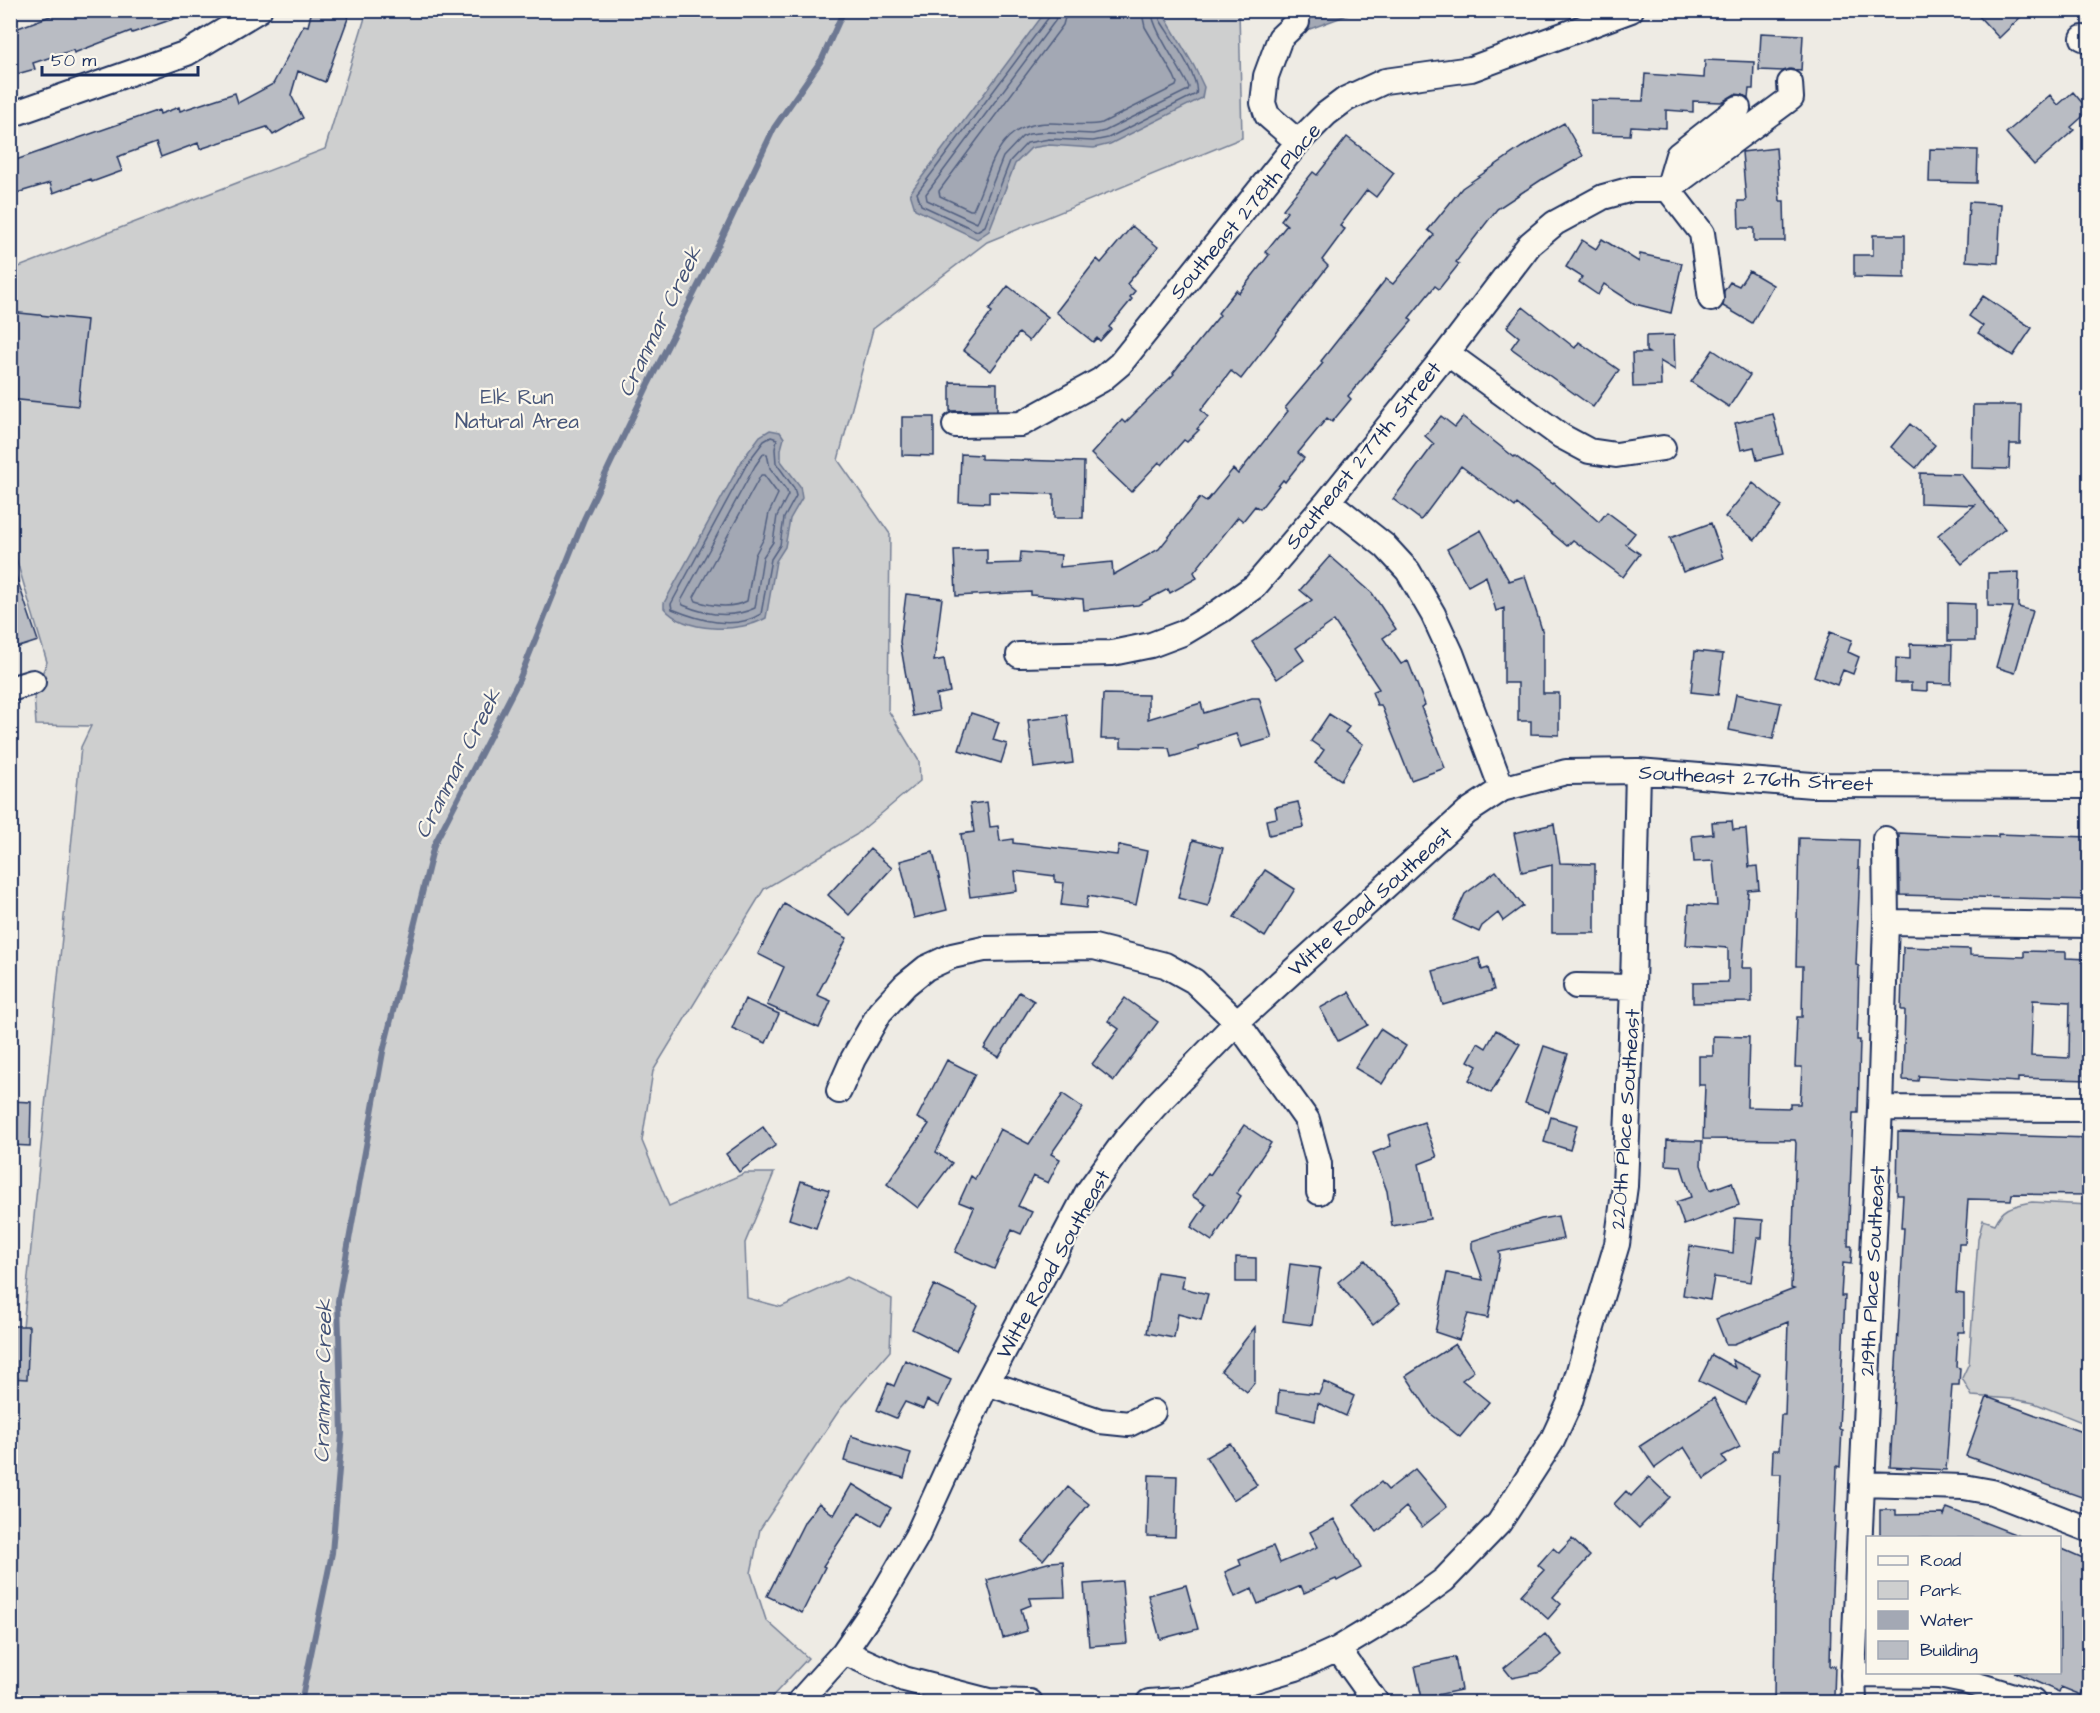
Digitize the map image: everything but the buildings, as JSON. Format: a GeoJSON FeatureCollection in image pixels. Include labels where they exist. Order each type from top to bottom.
{"type":"FeatureCollection","features":[{"type":"Feature","properties":{"kind":"street"},"geometry":{"type":"LineString","coordinates":[[10,115],[187,53],[259,10]]}},
{"type":"Feature","properties":{"kind":"street","name":"Southeast 278th Place"},"geometry":{"type":"LineString","coordinates":[[955,425],[1021,424],[1101,380],[1120,364],[1298,142],[1326,114],[1346,99],[1385,81],[1471,69],[1631,10]]}},
{"type":"Feature","properties":{"kind":"street"},"geometry":{"type":"LineString","coordinates":[[1297,22],[1280,38],[1266,76],[1263,103],[1267,115],[1298,142]]}},
{"type":"Feature","properties":{"kind":"street"},"geometry":{"type":"LineString","coordinates":[[1668,189],[1791,98],[1790,83]]}},
{"type":"Feature","properties":{"kind":"street"},"geometry":{"type":"LineString","coordinates":[[1668,189],[1678,155],[1738,108]]}},
{"type":"Feature","properties":{"kind":"street","name":"Southeast 277th Street"},"geometry":{"type":"LineString","coordinates":[[1019,655],[1112,653],[1151,645],[1183,633],[1220,611],[1255,586],[1328,501],[1447,353],[1530,244],[1555,223],[1603,197],[1632,189],[1668,189]]}},
{"type":"Feature","properties":{"kind":"street"},"geometry":{"type":"LineString","coordinates":[[1668,189],[1702,233],[1711,299]]}},
{"type":"Feature","properties":{"kind":"street"},"geometry":{"type":"LineString","coordinates":[[1447,353],[1562,436],[1589,451],[1616,455],[1662,448]]}},
{"type":"Feature","properties":{"kind":"street"},"geometry":{"type":"LineString","coordinates":[[1328,501],[1385,546],[1408,572],[1433,614],[1451,653],[1502,789]]}},
{"type":"Feature","properties":{"kind":"street","name":"Southeast 276th Street"},"geometry":{"type":"LineString","coordinates":[[1467,812],[1502,789],[1566,772],[1638,771],[1812,785],[2090,786]]}},
{"type":"Feature","properties":{"kind":"street","name":"220th Place Southeast"},"geometry":{"type":"LineString","coordinates":[[1149,1702],[1191,1700],[1296,1668],[1338,1648],[1401,1611],[1444,1580],[1499,1523],[1552,1441],[1569,1404],[1588,1344],[1618,1232],[1625,1186],[1638,771]]}},
{"type":"Feature","properties":{"kind":"street","name":"Witte Road Southeast"},"geometry":{"type":"LineString","coordinates":[[799,1702],[844,1652],[879,1601],[917,1536],[987,1383],[1087,1193],[1126,1139],[1237,1022],[1467,812]]}},
{"type":"Feature","properties":{"kind":"street","name":"219th Place Southeast"},"geometry":{"type":"LineString","coordinates":[[1854,1702],[1880,1108],[1886,922],[1885,838]]}},
{"type":"Feature","properties":{"kind":"street"},"geometry":{"type":"LineString","coordinates":[[1886,922],[2090,925]]}},
{"type":"Feature","properties":{"kind":"street"},"geometry":{"type":"LineString","coordinates":[[838,1091],[880,1012],[904,985],[926,968],[952,956],[984,949],[1095,947],[1164,965],[1194,981],[1237,1022],[1307,1120],[1319,1164],[1319,1192]]}},
{"type":"Feature","properties":{"kind":"street","name":"220th Place Southeast"},"geometry":{"type":"LineString","coordinates":[[1576,986],[1633,987]]}},
{"type":"Feature","properties":{"kind":"street"},"geometry":{"type":"LineString","coordinates":[[1880,1108],[2090,1109]]}},
{"type":"Feature","properties":{"kind":"street"},"geometry":{"type":"LineString","coordinates":[[987,1383],[1100,1421],[1129,1424],[1153,1412]]}},
{"type":"Feature","properties":{"kind":"street"},"geometry":{"type":"LineString","coordinates":[[1863,1484],[1964,1487],[1992,1492],[2090,1530]]}},
{"type":"Feature","properties":{"kind":"street"},"geometry":{"type":"LineString","coordinates":[[1338,1648],[1376,1702]]}},
{"type":"Feature","properties":{"kind":"street"},"geometry":{"type":"LineString","coordinates":[[844,1652],[904,1679],[989,1701],[1030,1702]]}},
{"type":"Feature","properties":{"kind":"street"},"geometry":{"type":"LineString","coordinates":[[1854,1675],[1939,1676],[1964,1681],[2033,1702]]}},
{"type":"Feature","properties":{"kind":"green space","name":"Elk Run Natural Area"},"geometry":{"type":"Polygon","coordinates":[[[367,11],[1239,11],[1242,138],[987,242],[873,329],[838,460],[890,534],[888,710],[919,761],[920,781],[856,835],[764,889],[653,1071],[642,1141],[669,1206],[745,1173],[774,1173],[745,1243],[747,1298],[781,1307],[847,1277],[892,1299],[890,1351],[840,1409],[760,1529],[751,1573],[766,1620],[808,1658],[767,1702],[11,1702],[11,1447],[81,747],[91,726],[36,725],[34,693],[47,662],[15,555],[11,556],[11,270],[325,149],[367,11]]]}},
{"type":"Feature","properties":{"kind":"green space"},"geometry":{"type":"Polygon","coordinates":[[[2032,1202],[2089,1205],[2089,1425],[2034,1403],[1972,1396],[1962,1378],[1969,1363],[1978,1239],[1983,1220],[1995,1224],[2006,1210],[2032,1202]]]}},
{"type":"Feature","properties":{"kind":"water"},"geometry":{"type":"Polygon","coordinates":[[[1046,11],[1166,11],[1165,17],[1204,87],[1202,98],[1110,144],[1094,148],[1049,145],[1031,148],[1015,164],[989,231],[977,239],[915,209],[910,193],[1046,11]]]}},
{"type":"Feature","properties":{"kind":"water"},"geometry":{"type":"Polygon","coordinates":[[[1263,11],[1358,11],[1310,29],[1306,28],[1295,13],[1277,16],[1263,11]]]}},
{"type":"Feature","properties":{"kind":"water"},"geometry":{"type":"Polygon","coordinates":[[[770,430],[780,432],[784,438],[781,461],[800,486],[802,498],[790,519],[785,547],[776,561],[766,618],[755,623],[728,628],[713,628],[685,622],[664,608],[664,603],[743,459],[760,436],[770,430]]]}},
{"type":"Feature","properties":{"kind":"waterway","name":"Cranmar Creek"},"geometry":{"type":"LineString","coordinates":[[301,1702],[332,1553],[342,1434],[338,1301],[383,1052],[434,845],[519,680],[584,519],[774,128],[822,59],[844,10]]}}]}
